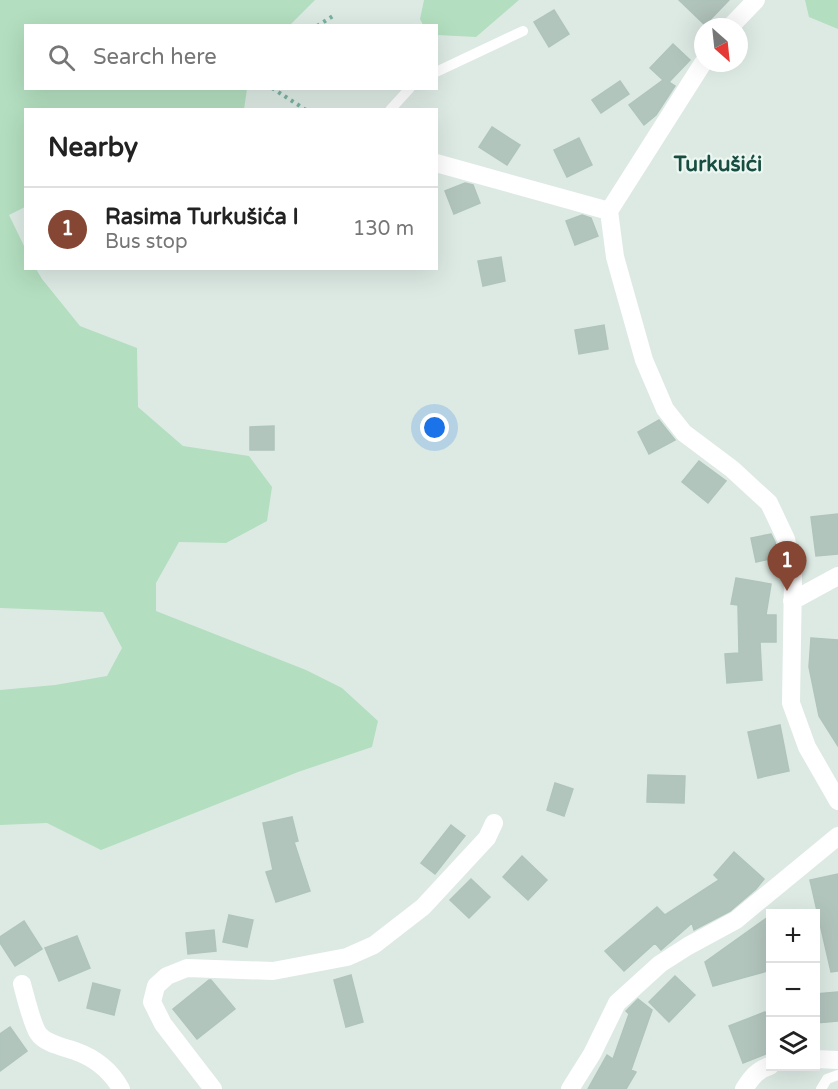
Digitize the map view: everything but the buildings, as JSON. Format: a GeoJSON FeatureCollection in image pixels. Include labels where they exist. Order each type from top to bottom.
{"type":"FeatureCollection","features":[{"type":"Feature","properties":{"kind":"street"},"geometry":{"type":"LineString","coordinates":[[739,18],[756,0]]}},
{"type":"Feature","properties":{"kind":"street"},"geometry":{"type":"LineString","coordinates":[[697,72],[609,211],[615,257],[644,360],[665,409],[684,433],[732,469],[769,503],[786,539],[793,577],[791,703],[807,747],[838,801]]}},
{"type":"Feature","properties":{"kind":"street"},"geometry":{"type":"LineString","coordinates":[[438,164],[609,211]]}},
{"type":"Feature","properties":{"kind":"street"},"geometry":{"type":"LineString","coordinates":[[792,601],[838,576]]}},
{"type":"Feature","properties":{"kind":"street"},"geometry":{"type":"LineString","coordinates":[[213,1089],[163,1024],[152,1002],[156,987],[167,976],[187,968],[273,971],[347,957],[374,945],[423,907],[488,838],[494,823]]}},
{"type":"Feature","properties":{"kind":"street"},"geometry":{"type":"LineString","coordinates":[[570,1089],[592,1054],[617,1003],[660,964],[736,920],[838,836]]}},
{"type":"Feature","properties":{"kind":"street"},"geometry":{"type":"LineString","coordinates":[[22,984],[38,1034],[54,1044],[97,1061],[115,1078],[121,1089]]}},
{"type":"Feature","properties":{"kind":"street"},"geometry":{"type":"LineString","coordinates":[[820,1059],[838,1060]]}},
{"type":"Feature","properties":{"kind":"street"},"geometry":{"type":"LineString","coordinates":[[744,1089],[751,1078],[766,1067]]}},
{"type":"Feature","properties":{"kind":"lane"},"geometry":{"type":"LineString","coordinates":[[438,71],[523,31]]}},
{"type":"Feature","properties":{"kind":"lane"},"geometry":{"type":"LineString","coordinates":[[392,108],[408,90]]}},
{"type":"Feature","properties":{"kind":"lane"},"geometry":{"type":"LineString","coordinates":[[821,1089],[826,1079],[838,1075]]}},
{"type":"Feature","properties":{"kind":"path"},"geometry":{"type":"LineString","coordinates":[[320,24],[333,16]]}},
{"type":"Feature","properties":{"kind":"path"},"geometry":{"type":"LineString","coordinates":[[275,90],[303,108]]}},
{"type":"Feature","properties":{"kind":"green space"},"geometry":{"type":"Polygon","coordinates":[[[0,0],[315,0],[291,24],[24,24],[24,90],[247,90],[244,108],[24,108],[24,208],[9,215],[24,246],[24,270],[37,270],[80,326],[137,348],[138,407],[183,446],[249,456],[272,487],[267,521],[226,543],[179,542],[156,583],[156,611],[306,670],[342,688],[378,721],[372,747],[298,772],[101,850],[47,823],[0,825],[0,690],[55,685],[107,676],[122,648],[103,612],[0,608],[0,0]]]}},
{"type":"Feature","properties":{"kind":"green space"},"geometry":{"type":"Polygon","coordinates":[[[424,0],[519,0],[476,37],[438,35],[438,24],[422,24],[420,19],[424,0]]]}},
{"type":"Feature","properties":{"kind":"green space"},"geometry":{"type":"Polygon","coordinates":[[[805,0],[838,0],[838,29],[809,17],[805,0]]]}},
{"type":"Feature","properties":{"kind":"place","name":"Rasima Turkušića I"},"geometry":{"type":"Point","coordinates":[787,591]}},
{"type":"Feature","properties":{"kind":"district","name":"Turkušići"},"geometry":{"type":"Point","coordinates":[718,164]}}]}
